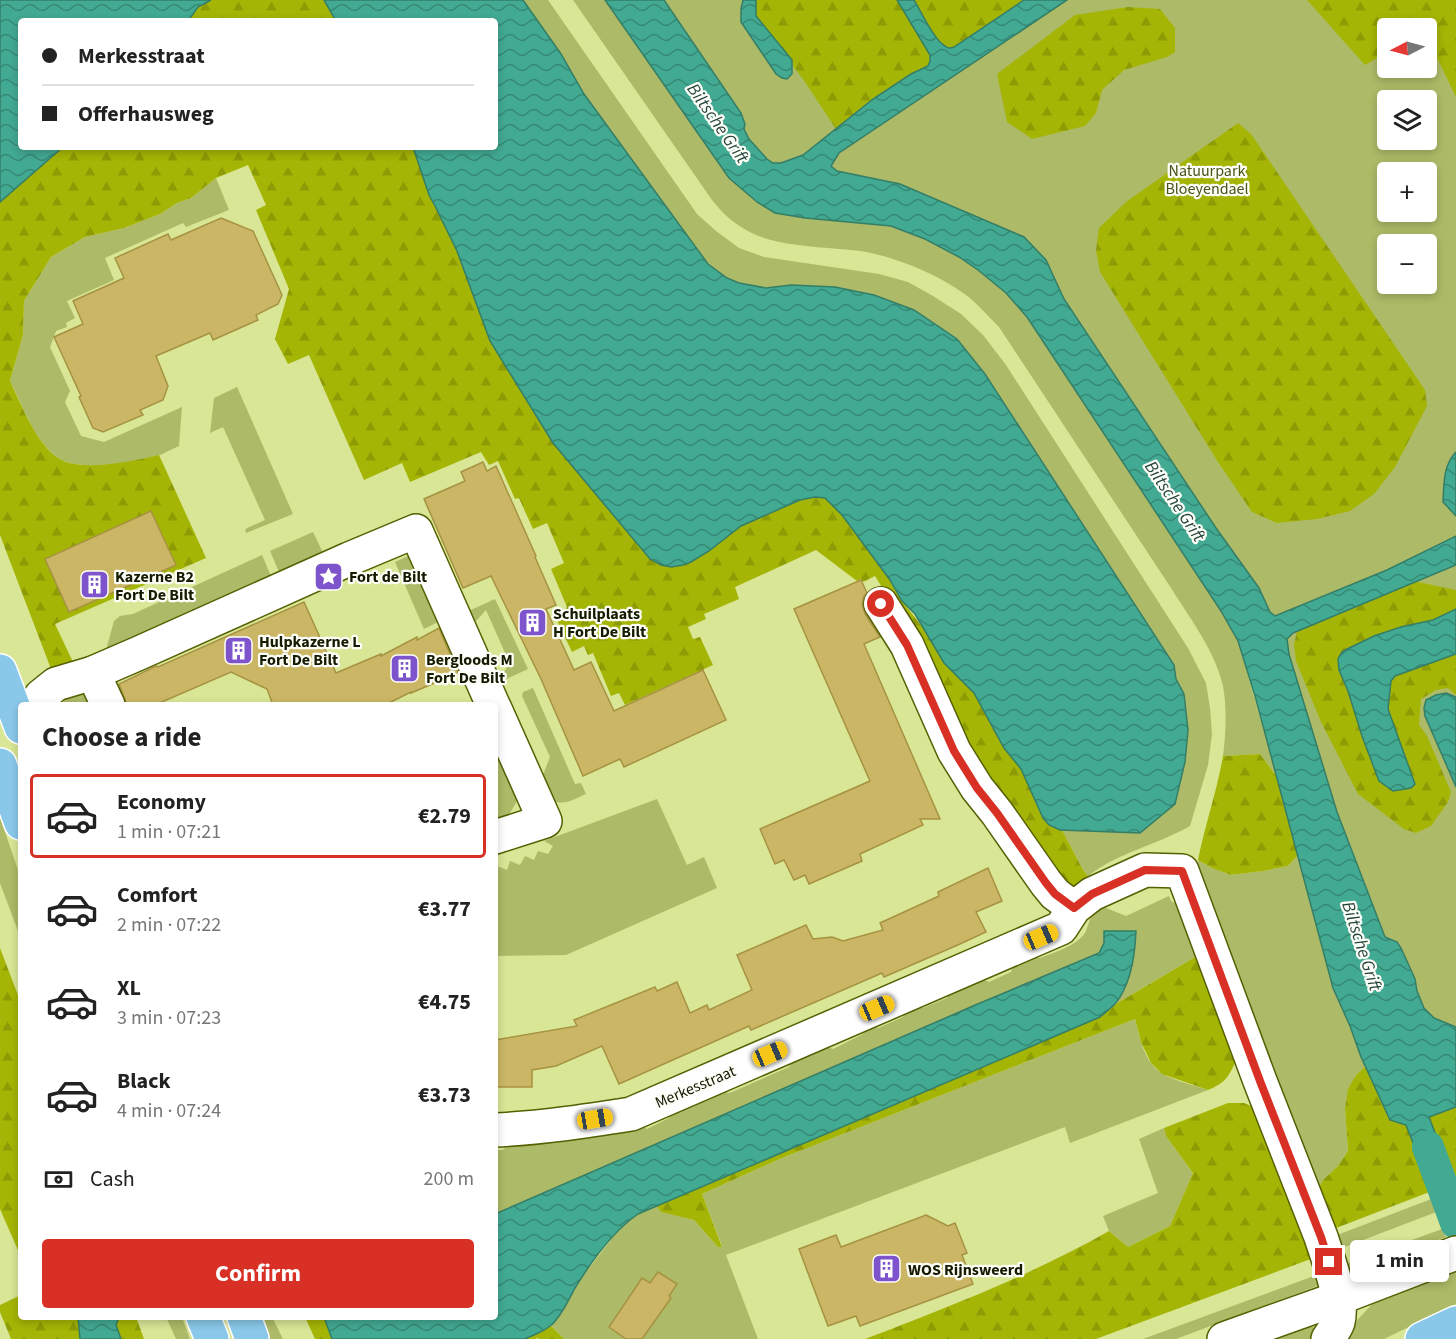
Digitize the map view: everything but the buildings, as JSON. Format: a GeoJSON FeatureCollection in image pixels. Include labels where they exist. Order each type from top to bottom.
{"type":"FeatureCollection","features":[{"type":"Feature","properties":{"kind":"main road"},"geometry":{"type":"LineString","coordinates":[[0,671],[18,719]]}},
{"type":"Feature","properties":{"kind":"main road"},"geometry":{"type":"LineString","coordinates":[[0,765],[11,806]]}},
{"type":"Feature","properties":{"kind":"main road"},"geometry":{"type":"LineString","coordinates":[[204,1320],[212,1339]]}},
{"type":"Feature","properties":{"kind":"main road"},"geometry":{"type":"LineString","coordinates":[[245,1320],[252,1339]]}},
{"type":"Feature","properties":{"kind":"main road"},"geometry":{"type":"LineString","coordinates":[[1422,1339],[1456,1323]]}},
{"type":"Feature","properties":{"kind":"street"},"geometry":{"type":"LineString","coordinates":[[40,702],[41,696],[56,684],[93,673],[416,531],[492,702]]}},
{"type":"Feature","properties":{"kind":"street"},"geometry":{"type":"LineString","coordinates":[[881,604],[907,645],[954,751],[977,788],[1046,883],[1055,894],[1074,908]]}},
{"type":"Feature","properties":{"kind":"street"},"geometry":{"type":"LineString","coordinates":[[93,673],[107,702]]}},
{"type":"Feature","properties":{"kind":"street"},"geometry":{"type":"LineString","coordinates":[[498,716],[545,821],[498,836]]}},
{"type":"Feature","properties":{"kind":"street","name":"Merkesstraat"},"geometry":{"type":"LineString","coordinates":[[498,1130],[568,1124],[631,1114],[1061,928],[1074,908],[1092,894],[1145,870],[1182,871],[1321,1237],[1339,1298]]}},
{"type":"Feature","properties":{"kind":"street"},"geometry":{"type":"LineString","coordinates":[[1224,1339],[1455,1254]]}},
{"type":"Feature","properties":{"kind":"street"},"geometry":{"type":"LineString","coordinates":[[1328,1339],[1338,1322],[1339,1298]]}},
{"type":"Feature","properties":{"kind":"green space"},"geometry":{"type":"Polygon","coordinates":[[[211,0],[324,0],[334,18],[190,18],[198,7],[211,0]]]}},
{"type":"Feature","properties":{"kind":"green space"},"geometry":{"type":"Polygon","coordinates":[[[523,0],[548,0],[697,214],[739,248],[764,257],[879,274],[908,282],[961,314],[983,335],[1006,365],[1188,648],[1206,683],[1212,734],[1208,765],[1190,826],[1112,861],[1088,876],[1062,830],[1073,830],[1185,762],[1188,730],[1184,694],[1176,679],[1174,665],[985,373],[957,339],[914,310],[874,295],[791,285],[766,288],[739,283],[727,278],[708,264],[584,94],[523,0]]]}},
{"type":"Feature","properties":{"kind":"green space"},"geometry":{"type":"Polygon","coordinates":[[[573,0],[605,0],[729,178],[757,202],[775,213],[891,226],[925,239],[959,257],[1006,293],[1027,317],[1221,611],[1238,641],[1277,777],[1260,754],[1223,756],[1226,721],[1223,686],[1208,648],[999,327],[974,301],[959,290],[907,264],[863,251],[802,246],[769,240],[739,226],[712,200],[573,0]]]}},
{"type":"Feature","properties":{"kind":"green space","name":"Natuurpark Bloeyendael"},"geometry":{"type":"Polygon","coordinates":[[[664,0],[1456,0],[1456,1027],[1434,1018],[1424,1007],[1415,979],[1397,942],[1385,937],[1337,812],[1270,612],[1259,588],[1216,528],[1064,299],[1046,260],[960,209],[900,184],[837,171],[834,168],[773,163],[749,139],[664,0]]]}},
{"type":"Feature","properties":{"kind":"green space"},"geometry":{"type":"Polygon","coordinates":[[[756,0],[897,0],[930,55],[930,62],[928,66],[911,74],[873,99],[836,129],[791,60],[756,16],[756,0]]]}},
{"type":"Feature","properties":{"kind":"green space"},"geometry":{"type":"Polygon","coordinates":[[[914,0],[1024,0],[954,47],[949,48],[936,38],[914,0]]]}},
{"type":"Feature","properties":{"kind":"green space"},"geometry":{"type":"Polygon","coordinates":[[[1307,0],[1456,0],[1456,97],[1437,58],[1437,18],[1377,18],[1377,58],[1365,65],[1307,0]]]}},
{"type":"Feature","properties":{"kind":"green space"},"geometry":{"type":"Polygon","coordinates":[[[1128,7],[1160,9],[1175,28],[1175,52],[1167,57],[1124,70],[1102,90],[1096,113],[1085,126],[1032,139],[1007,122],[997,74],[1075,15],[1128,7]]]}},
{"type":"Feature","properties":{"kind":"green space"},"geometry":{"type":"Polygon","coordinates":[[[1238,123],[1251,134],[1425,390],[1427,406],[1395,467],[1374,494],[1350,511],[1317,519],[1277,523],[1252,512],[1218,462],[1100,272],[1096,250],[1099,228],[1126,202],[1238,123]]]}},
{"type":"Feature","properties":{"kind":"green space"},"geometry":{"type":"Polygon","coordinates":[[[60,150],[414,150],[429,195],[457,251],[490,341],[553,443],[650,559],[671,567],[683,565],[709,551],[741,526],[800,500],[825,498],[842,515],[890,580],[944,663],[976,696],[1004,748],[1021,769],[1040,813],[1062,830],[1088,876],[1077,889],[1067,891],[986,777],[958,720],[875,576],[863,582],[861,579],[857,581],[816,550],[735,587],[739,599],[704,614],[706,619],[688,627],[693,639],[700,637],[713,665],[625,705],[619,693],[611,696],[593,653],[588,655],[584,646],[572,652],[555,616],[564,612],[567,607],[551,569],[564,563],[547,523],[533,529],[519,498],[515,499],[498,461],[489,465],[481,452],[410,482],[402,463],[364,480],[309,355],[288,364],[275,339],[289,289],[256,210],[266,205],[248,165],[216,178],[191,198],[177,203],[160,214],[124,228],[85,237],[51,257],[24,301],[23,335],[10,381],[41,441],[55,456],[77,464],[106,464],[159,455],[206,558],[55,624],[73,662],[51,669],[0,535],[0,202],[60,150]]]}},
{"type":"Feature","properties":{"kind":"green space"},"geometry":{"type":"Polygon","coordinates":[[[216,178],[229,210],[186,227],[183,223],[105,258],[114,280],[67,301],[75,318],[66,323],[67,327],[56,331],[50,347],[70,391],[65,402],[81,436],[104,442],[182,407],[179,446],[158,456],[120,464],[76,464],[55,456],[29,421],[10,381],[23,335],[24,301],[51,257],[85,237],[124,228],[160,214],[177,203],[191,198],[216,178]]]}},
{"type":"Feature","properties":{"kind":"green space"},"geometry":{"type":"Polygon","coordinates":[[[237,387],[293,514],[246,533],[247,528],[265,520],[223,427],[210,433],[214,398],[237,387]]]}},
{"type":"Feature","properties":{"kind":"green space"},"geometry":{"type":"Polygon","coordinates":[[[313,532],[325,557],[282,579],[270,551],[313,532]]]}},
{"type":"Feature","properties":{"kind":"green space"},"geometry":{"type":"Polygon","coordinates":[[[262,555],[274,583],[106,650],[114,621],[120,616],[133,614],[262,555]]]}},
{"type":"Feature","properties":{"kind":"green space"},"geometry":{"type":"Polygon","coordinates":[[[408,556],[438,622],[424,629],[395,562],[408,556]]]}},
{"type":"Feature","properties":{"kind":"green space"},"geometry":{"type":"Polygon","coordinates":[[[1398,581],[1418,582],[1456,590],[1456,609],[1433,620],[1401,627],[1339,670],[1347,691],[1409,767],[1388,709],[1391,681],[1395,676],[1456,654],[1456,695],[1448,688],[1436,690],[1421,699],[1419,725],[1427,736],[1451,792],[1448,802],[1431,826],[1416,833],[1404,829],[1358,794],[1321,722],[1296,661],[1294,645],[1297,631],[1398,581]]]}},
{"type":"Feature","properties":{"kind":"green space"},"geometry":{"type":"Polygon","coordinates":[[[495,599],[528,669],[498,683],[497,680],[510,664],[486,610],[469,629],[464,613],[495,599]]]}},
{"type":"Feature","properties":{"kind":"green space"},"geometry":{"type":"Polygon","coordinates":[[[533,688],[575,784],[581,783],[586,794],[569,801],[561,803],[552,800],[539,785],[550,757],[522,696],[523,692],[533,688]]]}},
{"type":"Feature","properties":{"kind":"green space"},"geometry":{"type":"Polygon","coordinates":[[[80,690],[91,702],[64,702],[60,692],[80,690]]]}},
{"type":"Feature","properties":{"kind":"green space"},"geometry":{"type":"Polygon","coordinates":[[[498,744],[518,792],[516,803],[510,813],[498,819],[498,744]]]}},
{"type":"Feature","properties":{"kind":"green space"},"geometry":{"type":"Polygon","coordinates":[[[1260,754],[1277,777],[1298,855],[1288,866],[1231,875],[1198,860],[1201,847],[1223,756],[1260,754]]]}},
{"type":"Feature","properties":{"kind":"green space"},"geometry":{"type":"Polygon","coordinates":[[[657,799],[687,865],[704,857],[717,888],[566,955],[498,956],[498,866],[507,870],[510,861],[520,865],[525,856],[534,860],[538,851],[548,854],[553,846],[544,841],[657,799]]]}},
{"type":"Feature","properties":{"kind":"green space"},"geometry":{"type":"Polygon","coordinates":[[[0,817],[18,870],[18,931],[0,883],[0,817]]]}},
{"type":"Feature","properties":{"kind":"green space"},"geometry":{"type":"Polygon","coordinates":[[[1298,855],[1333,988],[1366,1066],[1356,1075],[1345,1109],[1348,1151],[1338,1166],[1323,1180],[1316,1193],[1195,874],[1198,860],[1231,875],[1288,866],[1298,855]]]}},
{"type":"Feature","properties":{"kind":"green space"},"geometry":{"type":"Polygon","coordinates":[[[1169,896],[1171,901],[1177,904],[1202,953],[1114,1005],[1125,989],[1135,947],[1135,931],[1105,931],[1104,943],[1099,953],[498,1213],[498,1150],[503,1150],[510,1142],[639,1123],[647,1129],[669,1118],[675,1107],[723,1090],[728,1093],[732,1092],[789,1067],[793,1057],[822,1045],[833,1049],[863,1034],[869,1024],[878,1028],[903,1017],[907,1007],[914,1005],[923,1008],[947,998],[951,990],[978,977],[989,982],[1011,972],[1015,961],[1031,955],[1040,958],[1065,948],[1083,936],[1096,904],[1126,916],[1169,896]]]}},
{"type":"Feature","properties":{"kind":"green space"},"geometry":{"type":"Polygon","coordinates":[[[0,948],[18,995],[18,1250],[0,1209],[0,948]]]}},
{"type":"Feature","properties":{"kind":"green space"},"geometry":{"type":"Polygon","coordinates":[[[1202,953],[1236,1060],[1226,1079],[1208,1090],[1162,1074],[1151,1063],[1141,1042],[1135,1019],[782,1158],[702,1194],[722,1247],[718,1247],[694,1220],[661,1212],[656,1205],[1100,1017],[1114,1005],[1202,953]]]}},
{"type":"Feature","properties":{"kind":"green space"},"geometry":{"type":"Polygon","coordinates":[[[1135,1019],[1147,1057],[1157,1069],[1163,1074],[1208,1090],[1070,1143],[1065,1127],[726,1255],[758,1339],[564,1339],[551,1326],[582,1277],[624,1223],[638,1214],[656,1205],[662,1212],[694,1220],[718,1247],[722,1246],[702,1194],[782,1158],[1135,1019]]]}},
{"type":"Feature","properties":{"kind":"green space"},"geometry":{"type":"Polygon","coordinates":[[[1366,1066],[1390,1120],[1406,1124],[1432,1191],[1331,1230],[1316,1193],[1323,1180],[1338,1166],[1348,1151],[1345,1109],[1348,1089],[1356,1075],[1366,1066]]]}},
{"type":"Feature","properties":{"kind":"green space"},"geometry":{"type":"Polygon","coordinates":[[[1228,1103],[1244,1103],[1253,1107],[1316,1257],[1096,1339],[865,1339],[1020,1276],[1109,1231],[1128,1247],[1170,1226],[1193,1173],[1166,1136],[1164,1128],[1228,1103]]]}},
{"type":"Feature","properties":{"kind":"green space"},"geometry":{"type":"Polygon","coordinates":[[[1456,1107],[1456,1182],[1454,1182],[1429,1117],[1456,1107]]]}},
{"type":"Feature","properties":{"kind":"green space"},"geometry":{"type":"Polygon","coordinates":[[[1164,1128],[1166,1136],[1193,1173],[1170,1226],[1128,1247],[1109,1231],[1103,1216],[1158,1193],[1139,1139],[1164,1128]]]}},
{"type":"Feature","properties":{"kind":"green space"},"geometry":{"type":"Polygon","coordinates":[[[1434,1198],[1439,1211],[1337,1250],[1332,1237],[1434,1198]]]}},
{"type":"Feature","properties":{"kind":"green space"},"geometry":{"type":"Polygon","coordinates":[[[1442,1229],[1446,1237],[1345,1275],[1341,1266],[1442,1229]]]}},
{"type":"Feature","properties":{"kind":"green space"},"geometry":{"type":"Polygon","coordinates":[[[1456,1271],[1456,1304],[1384,1339],[1340,1339],[1374,1302],[1456,1271]]]}},
{"type":"Feature","properties":{"kind":"green space"},"geometry":{"type":"Polygon","coordinates":[[[1322,1273],[1325,1283],[1176,1339],[1143,1339],[1322,1273]]]}},
{"type":"Feature","properties":{"kind":"green space"},"geometry":{"type":"Polygon","coordinates":[[[18,1296],[18,1320],[78,1320],[80,1339],[11,1339],[0,1312],[0,1305],[18,1296]]]}},
{"type":"Feature","properties":{"kind":"green space"},"geometry":{"type":"Polygon","coordinates":[[[118,1320],[137,1320],[144,1339],[121,1339],[116,1325],[118,1320]]]}},
{"type":"Feature","properties":{"kind":"green space"},"geometry":{"type":"Polygon","coordinates":[[[167,1320],[183,1320],[190,1339],[176,1339],[167,1320]]]}},
{"type":"Feature","properties":{"kind":"green space"},"geometry":{"type":"Polygon","coordinates":[[[261,1320],[274,1320],[283,1339],[268,1339],[261,1320]]]}},
{"type":"Feature","properties":{"kind":"green space"},"geometry":{"type":"Polygon","coordinates":[[[306,1320],[325,1320],[332,1339],[315,1339],[306,1320]]]}},
{"type":"Feature","properties":{"kind":"green space"},"geometry":{"type":"Polygon","coordinates":[[[551,1326],[564,1339],[525,1339],[551,1326]]]}},
{"type":"Feature","properties":{"kind":"green space"},"geometry":{"type":"Polygon","coordinates":[[[1311,1326],[1315,1331],[1311,1339],[1277,1339],[1311,1326]]]}},
{"type":"Feature","properties":{"kind":"water"},"geometry":{"type":"Polygon","coordinates":[[[0,0],[211,0],[198,7],[190,18],[18,18],[18,150],[60,150],[0,202],[0,0]]]}},
{"type":"Feature","properties":{"kind":"water"},"geometry":{"type":"Polygon","coordinates":[[[324,0],[523,0],[561,54],[584,94],[708,264],[727,278],[739,283],[766,288],[791,285],[835,287],[874,295],[914,310],[957,339],[985,374],[1174,665],[1176,679],[1184,694],[1188,730],[1185,762],[1175,804],[1140,833],[1060,830],[1049,825],[1043,818],[1021,769],[1004,748],[974,693],[944,663],[915,614],[902,601],[890,580],[842,515],[825,498],[800,500],[741,526],[709,551],[683,565],[671,567],[650,559],[553,443],[490,341],[457,251],[429,195],[414,150],[498,150],[498,18],[334,18],[324,0]]]}},
{"type":"Feature","properties":{"kind":"water"},"geometry":{"type":"Polygon","coordinates":[[[605,0],[664,0],[741,113],[745,124],[744,129],[749,139],[767,159],[773,163],[781,163],[803,155],[873,99],[911,74],[928,66],[930,55],[897,0],[914,0],[936,38],[950,48],[1024,0],[1067,0],[839,153],[831,166],[837,171],[900,184],[1024,237],[1046,260],[1064,299],[1216,528],[1259,588],[1270,612],[1275,616],[1387,570],[1456,536],[1456,565],[1293,633],[1287,639],[1289,654],[1337,812],[1385,937],[1397,942],[1401,948],[1415,979],[1424,1008],[1434,1018],[1456,1027],[1456,1107],[1429,1117],[1454,1182],[1432,1191],[1406,1125],[1390,1120],[1333,988],[1255,696],[1238,641],[1221,611],[1027,317],[1006,293],[978,270],[925,239],[891,226],[775,213],[757,202],[729,178],[605,0]]]}},
{"type":"Feature","properties":{"kind":"water"},"geometry":{"type":"Polygon","coordinates":[[[743,0],[756,0],[756,16],[792,60],[792,74],[787,79],[776,74],[741,22],[743,0]]]}},
{"type":"Feature","properties":{"kind":"water"},"geometry":{"type":"Polygon","coordinates":[[[1456,452],[1456,516],[1443,502],[1446,469],[1456,452]]]}},
{"type":"Feature","properties":{"kind":"water"},"geometry":{"type":"Polygon","coordinates":[[[1456,609],[1456,654],[1395,676],[1391,681],[1388,709],[1415,784],[1411,788],[1393,791],[1379,781],[1339,670],[1338,659],[1342,652],[1374,636],[1433,620],[1456,609]]]}},
{"type":"Feature","properties":{"kind":"water"},"geometry":{"type":"Polygon","coordinates":[[[1446,693],[1456,697],[1456,787],[1425,716],[1424,708],[1426,700],[1446,693]]]}},
{"type":"Feature","properties":{"kind":"water"},"geometry":{"type":"Polygon","coordinates":[[[1104,931],[1136,931],[1133,960],[1125,988],[1115,1004],[1100,1017],[638,1214],[603,1248],[581,1278],[557,1319],[541,1332],[525,1339],[332,1339],[325,1320],[498,1320],[498,1213],[1099,953],[1104,943],[1104,931]]]}},
{"type":"Feature","properties":{"kind":"water"},"geometry":{"type":"Polygon","coordinates":[[[78,1320],[118,1320],[116,1325],[121,1339],[80,1339],[78,1320]]]}},
{"type":"Feature","properties":{"kind":"waterway","name":"Biltsche Grift"},"geometry":{"type":"LineString","coordinates":[[1428,1147],[1456,1223]]}},
{"type":"Feature","properties":{"kind":"place","name":"Fort de Bilt"},"geometry":{"type":"Point","coordinates":[328,576]}},
{"type":"Feature","properties":{"kind":"place","name":"Kazerne B2 Fort De Bilt"},"geometry":{"type":"Point","coordinates":[94,585]}},
{"type":"Feature","properties":{"kind":"place","name":"Schuilplaats H Fort De Bilt"},"geometry":{"type":"Point","coordinates":[532,622]}},
{"type":"Feature","properties":{"kind":"place","name":"Hulpkazerne L Fort De Bilt"},"geometry":{"type":"Point","coordinates":[238,650]}},
{"type":"Feature","properties":{"kind":"place","name":"Bergloods M Fort De Bilt"},"geometry":{"type":"Point","coordinates":[405,668]}},
{"type":"Feature","properties":{"kind":"place","name":"WOS Rijnsweerd"},"geometry":{"type":"Point","coordinates":[887,1269]}},
{"type":"Feature","properties":{"kind":"route"},"geometry":{"type":"LineString","coordinates":[[881,604],[907,645],[954,751],[977,788],[1055,894],[1074,908],[1092,894],[1145,870],[1182,871],[1329,1262]]}}]}
